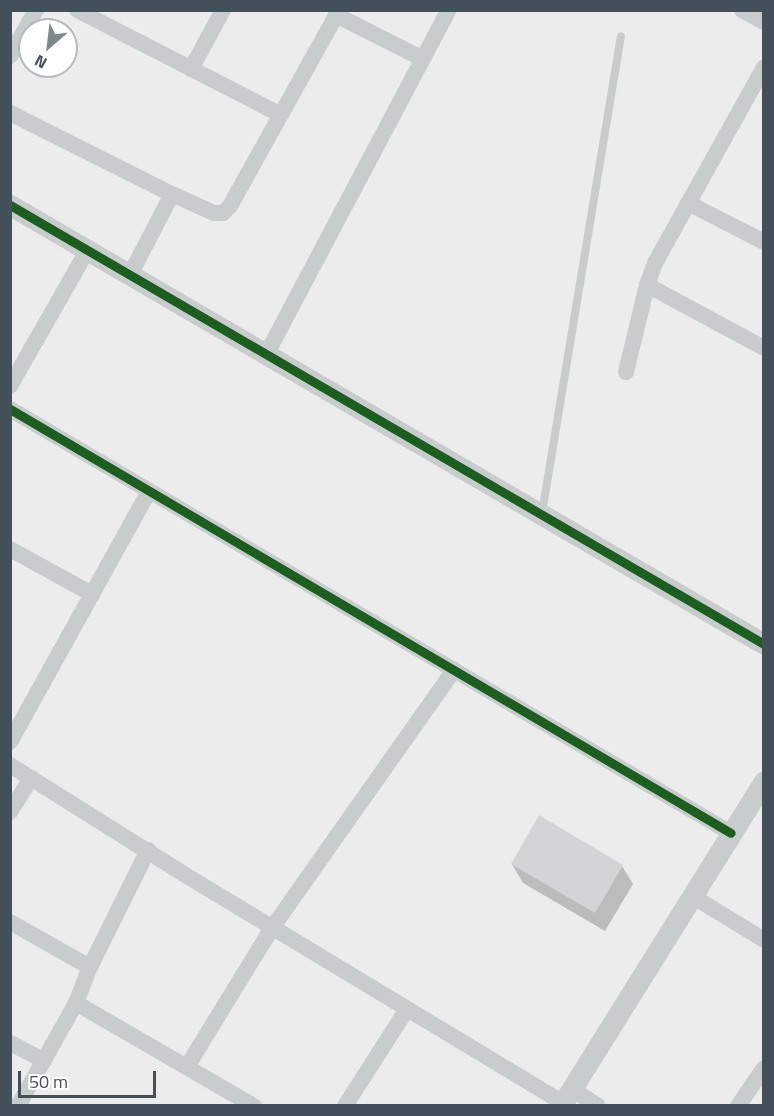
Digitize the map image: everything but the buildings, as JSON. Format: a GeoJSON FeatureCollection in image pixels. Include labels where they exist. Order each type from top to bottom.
{"type":"FeatureCollection","features":[{"type":"Feature","properties":{"kind":"street"},"geometry":{"type":"LineString","coordinates":[[10,56],[36,10]]}},
{"type":"Feature","properties":{"kind":"street"},"geometry":{"type":"LineString","coordinates":[[191,69],[223,10]]}},
{"type":"Feature","properties":{"kind":"street"},"geometry":{"type":"LineString","coordinates":[[266,355],[449,10]]}},
{"type":"Feature","properties":{"kind":"street"},"geometry":{"type":"LineString","coordinates":[[742,10],[764,22]]}},
{"type":"Feature","properties":{"kind":"street"},"geometry":{"type":"LineString","coordinates":[[83,12],[279,114]]}},
{"type":"Feature","properties":{"kind":"street"},"geometry":{"type":"LineString","coordinates":[[10,113],[172,194],[214,213],[223,213],[230,206],[337,13],[423,59]]}},
{"type":"Feature","properties":{"kind":"street"},"geometry":{"type":"LineString","coordinates":[[626,372],[647,285],[656,263],[764,67]]}},
{"type":"Feature","properties":{"kind":"street"},"geometry":{"type":"LineString","coordinates":[[130,275],[172,194]]}},
{"type":"Feature","properties":{"kind":"street"},"geometry":{"type":"LineString","coordinates":[[688,203],[764,242]]}},
{"type":"Feature","properties":{"kind":"street"},"geometry":{"type":"LineString","coordinates":[[10,205],[764,644]]}},
{"type":"Feature","properties":{"kind":"street"},"geometry":{"type":"LineString","coordinates":[[10,386],[88,249]]}},
{"type":"Feature","properties":{"kind":"street"},"geometry":{"type":"LineString","coordinates":[[647,285],[764,348]]}},
{"type":"Feature","properties":{"kind":"street"},"geometry":{"type":"LineString","coordinates":[[10,409],[731,833]]}},
{"type":"Feature","properties":{"kind":"street"},"geometry":{"type":"LineString","coordinates":[[10,742],[149,490]]}},
{"type":"Feature","properties":{"kind":"street"},"geometry":{"type":"LineString","coordinates":[[10,549],[92,594]]}},
{"type":"Feature","properties":{"kind":"street"},"geometry":{"type":"LineString","coordinates":[[188,1065],[272,928],[454,670]]}},
{"type":"Feature","properties":{"kind":"street"},"geometry":{"type":"LineString","coordinates":[[10,765],[407,1009],[566,1099],[598,1106]]}},
{"type":"Feature","properties":{"kind":"street"},"geometry":{"type":"LineString","coordinates":[[10,812],[31,778]]}},
{"type":"Feature","properties":{"kind":"street"},"geometry":{"type":"LineString","coordinates":[[566,1099],[764,781]]}},
{"type":"Feature","properties":{"kind":"street"},"geometry":{"type":"LineString","coordinates":[[18,1106],[75,1003],[90,967],[148,850]]}},
{"type":"Feature","properties":{"kind":"street"},"geometry":{"type":"LineString","coordinates":[[692,896],[764,940]]}},
{"type":"Feature","properties":{"kind":"street"},"geometry":{"type":"LineString","coordinates":[[10,922],[90,967]]}},
{"type":"Feature","properties":{"kind":"street"},"geometry":{"type":"LineString","coordinates":[[75,1003],[188,1065],[254,1106]]}},
{"type":"Feature","properties":{"kind":"street"},"geometry":{"type":"LineString","coordinates":[[345,1106],[407,1009]]}},
{"type":"Feature","properties":{"kind":"street"},"geometry":{"type":"LineString","coordinates":[[10,1043],[44,1060]]}},
{"type":"Feature","properties":{"kind":"street"},"geometry":{"type":"LineString","coordinates":[[738,1106],[763,1068]]}},
{"type":"Feature","properties":{"kind":"lane"},"geometry":{"type":"LineString","coordinates":[[542,514],[621,38]]}},
{"type":"Feature","properties":{"kind":"cycle path"},"geometry":{"type":"LineString","coordinates":[[10,205],[764,644]]}},
{"type":"Feature","properties":{"kind":"cycle path"},"geometry":{"type":"LineString","coordinates":[[10,409],[731,833]]}}]}
